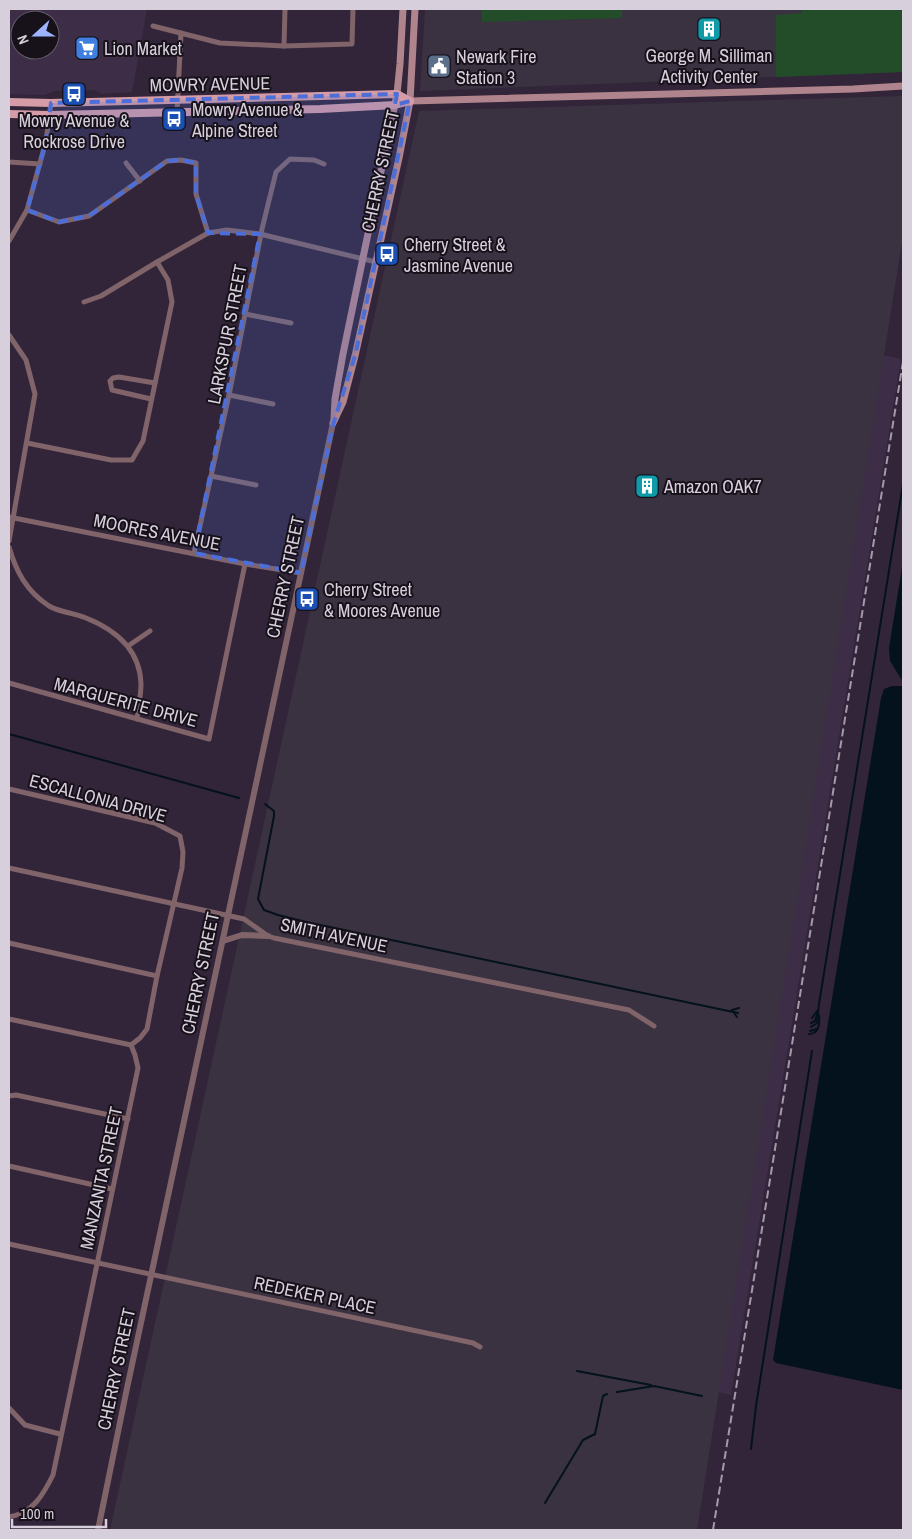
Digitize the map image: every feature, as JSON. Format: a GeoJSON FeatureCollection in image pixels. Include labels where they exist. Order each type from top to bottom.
{"type":"FeatureCollection","features":[{"type":"Feature","properties":{"kind":"main road","name":"CHERRY STREET"},"geometry":{"type":"LineString","coordinates":[[333,423],[335,399],[397,94],[403,9]]}},
{"type":"Feature","properties":{"kind":"main road","name":"CHERRY STREET"},"geometry":{"type":"LineString","coordinates":[[333,423],[343,402],[348,383],[399,158],[410,101],[415,9]]}},
{"type":"Feature","properties":{"kind":"main road","name":"MOWRY AVENUE"},"geometry":{"type":"LineString","coordinates":[[9,114],[178,112],[395,105],[410,101],[903,86]]}},
{"type":"Feature","properties":{"kind":"main road","name":"MOWRY AVENUE"},"geometry":{"type":"LineString","coordinates":[[9,102],[397,94],[410,101]]}},
{"type":"Feature","properties":{"kind":"street"},"geometry":{"type":"LineString","coordinates":[[284,46],[285,9]]}},
{"type":"Feature","properties":{"kind":"street"},"geometry":{"type":"LineString","coordinates":[[153,26],[220,43],[284,46],[352,44],[353,9]]}},
{"type":"Feature","properties":{"kind":"street"},"geometry":{"type":"LineString","coordinates":[[178,112],[181,33]]}},
{"type":"Feature","properties":{"kind":"street"},"geometry":{"type":"LineString","coordinates":[[9,241],[27,210],[46,141],[51,102]]}},
{"type":"Feature","properties":{"kind":"street","name":"LARKSPUR STREET"},"geometry":{"type":"LineString","coordinates":[[194,553],[229,395],[260,234],[276,172],[290,159],[314,160],[324,164]]}},
{"type":"Feature","properties":{"kind":"street"},"geometry":{"type":"LineString","coordinates":[[27,210],[59,222],[89,216],[168,161],[181,160],[196,163],[196,194],[208,233]]}},
{"type":"Feature","properties":{"kind":"street"},"geometry":{"type":"LineString","coordinates":[[9,162],[40,164]]}},
{"type":"Feature","properties":{"kind":"street"},"geometry":{"type":"LineString","coordinates":[[126,163],[140,181]]}},
{"type":"Feature","properties":{"kind":"street"},"geometry":{"type":"LineString","coordinates":[[84,302],[101,296],[208,233],[226,230],[260,234],[376,262]]}},
{"type":"Feature","properties":{"kind":"street"},"geometry":{"type":"LineString","coordinates":[[27,443],[111,460],[132,460],[143,441],[172,302],[168,280],[157,262]]}},
{"type":"Feature","properties":{"kind":"street"},"geometry":{"type":"LineString","coordinates":[[245,314],[291,323]]}},
{"type":"Feature","properties":{"kind":"street"},"geometry":{"type":"LineString","coordinates":[[9,335],[26,360],[35,394],[11,518],[9,540]]}},
{"type":"Feature","properties":{"kind":"street"},"geometry":{"type":"LineString","coordinates":[[151,399],[112,390],[110,381],[113,378],[119,377],[155,383]]}},
{"type":"Feature","properties":{"kind":"street"},"geometry":{"type":"LineString","coordinates":[[229,395],[273,404]]}},
{"type":"Feature","properties":{"kind":"street","name":"CHERRY STREET"},"geometry":{"type":"LineString","coordinates":[[98,1530],[227,915],[333,423]]}},
{"type":"Feature","properties":{"kind":"street"},"geometry":{"type":"LineString","coordinates":[[211,476],[256,485]]}},
{"type":"Feature","properties":{"kind":"street","name":"MOORES AVENUE"},"geometry":{"type":"LineString","coordinates":[[11,518],[245,564],[301,573]]}},
{"type":"Feature","properties":{"kind":"street"},"geometry":{"type":"LineString","coordinates":[[9,547],[15,568],[31,591],[50,607],[85,618],[108,628],[128,646],[138,667],[141,685],[137,719]]}},
{"type":"Feature","properties":{"kind":"street","name":"MARGUERITE DRIVE"},"geometry":{"type":"LineString","coordinates":[[9,683],[209,739],[245,564]]}},
{"type":"Feature","properties":{"kind":"street"},"geometry":{"type":"LineString","coordinates":[[128,646],[150,632]]}},
{"type":"Feature","properties":{"kind":"street","name":"ESCALLONIA DRIVE"},"geometry":{"type":"LineString","coordinates":[[9,789],[155,823],[180,836],[183,852],[182,868],[174,903]]}},
{"type":"Feature","properties":{"kind":"street","name":"SMITH AVENUE"},"geometry":{"type":"LineString","coordinates":[[9,868],[244,919],[268,936],[629,1010],[654,1026]]}},
{"type":"Feature","properties":{"kind":"street"},"geometry":{"type":"LineString","coordinates":[[9,1019],[131,1045],[147,1029],[174,903]]}},
{"type":"Feature","properties":{"kind":"street"},"geometry":{"type":"LineString","coordinates":[[223,941],[242,935],[268,936]]}},
{"type":"Feature","properties":{"kind":"street"},"geometry":{"type":"LineString","coordinates":[[9,943],[157,976]]}},
{"type":"Feature","properties":{"kind":"street","name":"MANZANITA STREET"},"geometry":{"type":"LineString","coordinates":[[11,1517],[26,1511],[41,1498],[53,1475],[60,1434],[138,1068],[131,1045]]}},
{"type":"Feature","properties":{"kind":"street"},"geometry":{"type":"LineString","coordinates":[[9,1096],[16,1095],[128,1119]]}},
{"type":"Feature","properties":{"kind":"street"},"geometry":{"type":"LineString","coordinates":[[9,1166],[112,1189]]}},
{"type":"Feature","properties":{"kind":"street","name":"REDEKER PLACE"},"geometry":{"type":"LineString","coordinates":[[9,1244],[473,1343],[480,1347]]}},
{"type":"Feature","properties":{"kind":"street"},"geometry":{"type":"LineString","coordinates":[[9,1408],[25,1425],[60,1434]]}},
{"type":"Feature","properties":{"kind":"highlighted area"},"geometry":{"type":"Polygon","coordinates":[[[397,94],[395,105],[410,101],[355,356],[333,425],[301,573],[194,553],[260,234],[208,233],[196,194],[196,163],[181,160],[167,161],[89,216],[59,222],[27,210],[46,141],[51,103],[397,94]]]}},
{"type":"Feature","properties":{"kind":"shaded area"},"geometry":{"type":"Polygon","coordinates":[[[9,9],[147,9],[132,92],[102,94],[95,90],[54,91],[45,95],[9,94],[9,9]]]}},
{"type":"Feature","properties":{"kind":"shaded area"},"geometry":{"type":"Polygon","coordinates":[[[425,9],[903,9],[903,72],[420,91],[425,9]]]}},
{"type":"Feature","properties":{"kind":"shaded area"},"geometry":{"type":"Polygon","coordinates":[[[903,96],[903,236],[697,1530],[110,1530],[419,111],[903,96]]]}},
{"type":"Feature","properties":{"kind":"shaded area"},"geometry":{"type":"Polygon","coordinates":[[[880,354],[901,359],[731,1395],[717,1392],[880,354]]]}},
{"type":"Feature","properties":{"kind":"green space"},"geometry":{"type":"Polygon","coordinates":[[[482,9],[622,9],[622,18],[482,22],[482,9]]]}},
{"type":"Feature","properties":{"kind":"green space"},"geometry":{"type":"Polygon","coordinates":[[[802,9],[903,9],[903,72],[776,77],[776,15],[802,13],[802,9]]]}},
{"type":"Feature","properties":{"kind":"water"},"geometry":{"type":"Polygon","coordinates":[[[903,561],[903,682],[890,661],[889,648],[903,561]]]}},
{"type":"Feature","properties":{"kind":"water"},"geometry":{"type":"Polygon","coordinates":[[[892,686],[903,686],[903,1390],[776,1363],[773,1360],[881,698],[884,689],[892,686]]]}},
{"type":"Feature","properties":{"kind":"waterway"},"geometry":{"type":"LineString","coordinates":[[811,1027],[817,1023],[903,484]]}},
{"type":"Feature","properties":{"kind":"waterway"},"geometry":{"type":"LineString","coordinates":[[9,734],[239,798]]}},
{"type":"Feature","properties":{"kind":"waterway"},"geometry":{"type":"LineString","coordinates":[[265,804],[274,811],[274,816],[258,899],[264,910],[306,922],[738,1013]]}},
{"type":"Feature","properties":{"kind":"waterway"},"geometry":{"type":"LineString","coordinates":[[732,1010],[739,1008]]}},
{"type":"Feature","properties":{"kind":"waterway"},"geometry":{"type":"LineString","coordinates":[[732,1010],[737,1017]]}},
{"type":"Feature","properties":{"kind":"waterway"},"geometry":{"type":"LineString","coordinates":[[812,1018],[817,1011]]}},
{"type":"Feature","properties":{"kind":"waterway"},"geometry":{"type":"LineString","coordinates":[[811,1023],[815,1021],[818,1011]]}},
{"type":"Feature","properties":{"kind":"waterway"},"geometry":{"type":"LineString","coordinates":[[809,1034],[817,1030],[819,1015]]}},
{"type":"Feature","properties":{"kind":"waterway"},"geometry":{"type":"LineString","coordinates":[[810,1031],[817,1029]]}},
{"type":"Feature","properties":{"kind":"waterway"},"geometry":{"type":"LineString","coordinates":[[751,1449],[756,1406],[812,1051]]}},
{"type":"Feature","properties":{"kind":"waterway"},"geometry":{"type":"LineString","coordinates":[[577,1371],[651,1385]]}},
{"type":"Feature","properties":{"kind":"waterway"},"geometry":{"type":"LineString","coordinates":[[617,1392],[654,1386],[702,1396]]}},
{"type":"Feature","properties":{"kind":"waterway"},"geometry":{"type":"LineString","coordinates":[[545,1503],[583,1440],[595,1434],[603,1396],[607,1394]]}},
{"type":"Feature","properties":{"kind":"railway"},"geometry":{"type":"LineString","coordinates":[[713,1530],[903,362]]}},
{"type":"Feature","properties":{"kind":"place","name":"George M. Silliman Activity Center"},"geometry":{"type":"Point","coordinates":[709,29]}},
{"type":"Feature","properties":{"kind":"place","name":"Lion Market"},"geometry":{"type":"Point","coordinates":[87,48]}},
{"type":"Feature","properties":{"kind":"place","name":"Newark Fire Station 3"},"geometry":{"type":"Point","coordinates":[439,66]}},
{"type":"Feature","properties":{"kind":"place","name":"Mowry Avenue & Rockrose Drive"},"geometry":{"type":"Point","coordinates":[74,94]}},
{"type":"Feature","properties":{"kind":"place","name":"Mowry Avenue & Alpine Street"},"geometry":{"type":"Point","coordinates":[174,119]}},
{"type":"Feature","properties":{"kind":"place","name":"Cherry Street & Jasmine Avenue"},"geometry":{"type":"Point","coordinates":[387,254]}},
{"type":"Feature","properties":{"kind":"place","name":"Amazon OAK7"},"geometry":{"type":"Point","coordinates":[647,486]}},
{"type":"Feature","properties":{"kind":"place","name":"Cherry Street & Moores Avenue"},"geometry":{"type":"Point","coordinates":[307,599]}}]}
